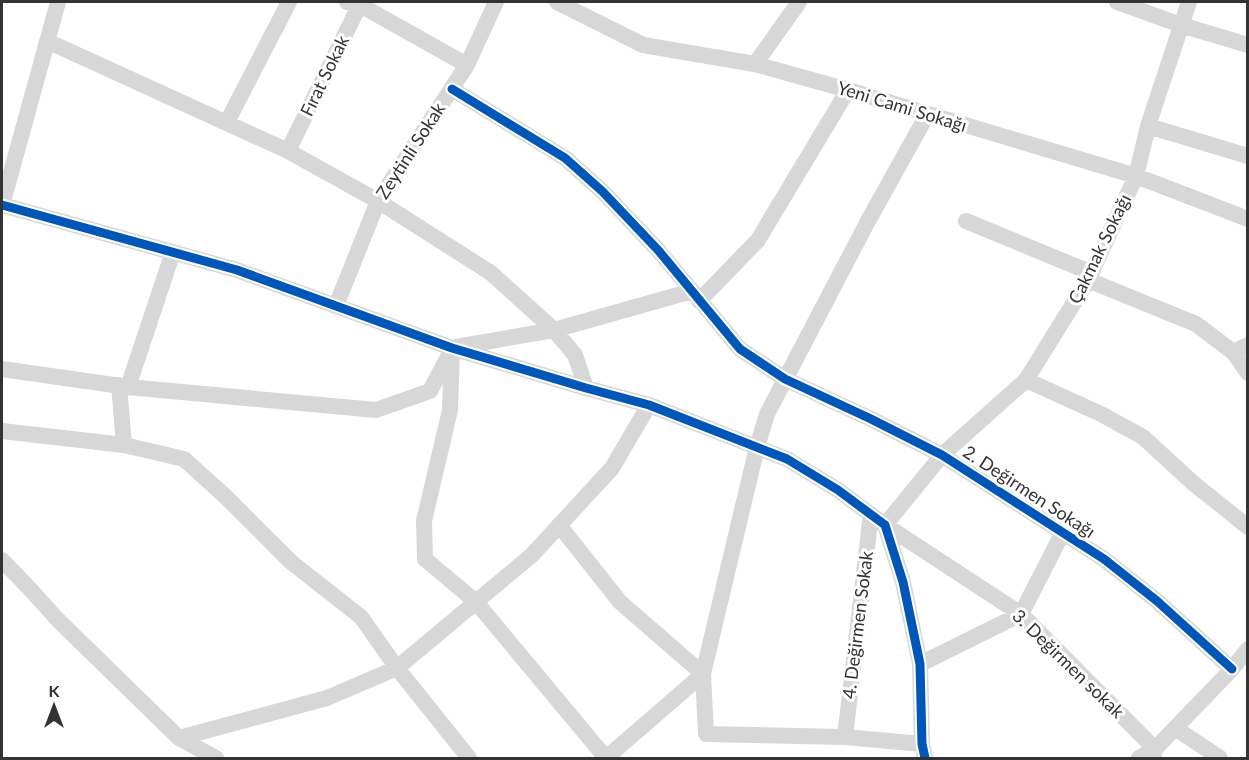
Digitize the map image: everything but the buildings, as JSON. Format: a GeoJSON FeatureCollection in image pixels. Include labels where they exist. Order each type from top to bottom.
{"type":"FeatureCollection","features":[{"type":"Feature","properties":{"kind":"street"},"geometry":{"type":"LineString","coordinates":[[2,205],[58,2]]}},
{"type":"Feature","properties":{"kind":"street"},"geometry":{"type":"LineString","coordinates":[[226,122],[289,2]]}},
{"type":"Feature","properties":{"kind":"street","name":"Zeytinli Sokak"},"geometry":{"type":"LineString","coordinates":[[336,306],[378,201],[467,65],[496,2]]}},
{"type":"Feature","properties":{"kind":"street","name":"Yeni Cami Sokağı"},"geometry":{"type":"LineString","coordinates":[[557,2],[643,45],[755,64],[848,90],[1136,176],[1248,219]]}},
{"type":"Feature","properties":{"kind":"street"},"geometry":{"type":"LineString","coordinates":[[755,64],[799,2]]}},
{"type":"Feature","properties":{"kind":"street"},"geometry":{"type":"LineString","coordinates":[[1117,2],[1181,25],[1248,45]]}},
{"type":"Feature","properties":{"kind":"street","name":"Çakmak Sokağı"},"geometry":{"type":"LineString","coordinates":[[885,525],[942,455],[1026,380],[1090,277],[1136,176],[1148,126],[1189,2]]}},
{"type":"Feature","properties":{"kind":"street"},"geometry":{"type":"LineString","coordinates":[[356,3],[467,65]]}},
{"type":"Feature","properties":{"kind":"street","name":"Fırat Sokak"},"geometry":{"type":"LineString","coordinates":[[288,151],[356,3]]}},
{"type":"Feature","properties":{"kind":"street"},"geometry":{"type":"LineString","coordinates":[[47,41],[288,151],[378,201],[491,273],[554,330],[575,355],[586,388]]}},
{"type":"Feature","properties":{"kind":"street","name":"2. Değirmen Sokağı"},"geometry":{"type":"LineString","coordinates":[[452,89],[566,158],[602,190],[658,250],[740,349],[784,379],[942,455],[1063,532],[1104,559],[1156,601],[1232,669]]}},
{"type":"Feature","properties":{"kind":"street"},"geometry":{"type":"LineString","coordinates":[[452,348],[554,330],[696,296],[758,240],[848,90]]}},
{"type":"Feature","properties":{"kind":"street"},"geometry":{"type":"LineString","coordinates":[[885,525],[903,582],[920,664],[923,751],[845,737],[706,735],[703,674],[757,447],[767,414],[868,221],[927,115]]}},
{"type":"Feature","properties":{"kind":"street"},"geometry":{"type":"LineString","coordinates":[[1148,126],[1248,156]]}},
{"type":"Feature","properties":{"kind":"street","name":"3. Değirmen sokak"},"geometry":{"type":"LineString","coordinates":[[2,205],[237,270],[452,348],[649,405],[788,459],[838,490],[885,525],[1021,614],[1154,754]]}},
{"type":"Feature","properties":{"kind":"street"},"geometry":{"type":"LineString","coordinates":[[966,220],[1196,324],[1240,349],[1248,373]]}},
{"type":"Feature","properties":{"kind":"street"},"geometry":{"type":"LineString","coordinates":[[124,445],[124,386],[173,252]]}},
{"type":"Feature","properties":{"kind":"street"},"geometry":{"type":"LineString","coordinates":[[2,369],[124,386],[376,410],[430,391],[452,348]]}},
{"type":"Feature","properties":{"kind":"street"},"geometry":{"type":"LineString","coordinates":[[452,348],[450,410],[423,520],[425,558],[476,602],[606,759],[703,674]]}},
{"type":"Feature","properties":{"kind":"street"},"geometry":{"type":"LineString","coordinates":[[1026,380],[1143,436],[1193,483],[1248,527]]}},
{"type":"Feature","properties":{"kind":"street"},"geometry":{"type":"LineString","coordinates":[[179,738],[327,698],[397,668],[532,555],[612,468],[649,405]]}},
{"type":"Feature","properties":{"kind":"street"},"geometry":{"type":"LineString","coordinates":[[2,431],[124,445],[184,459],[291,562],[361,617],[397,668],[469,759]]}},
{"type":"Feature","properties":{"kind":"street","name":"4. Değirmen Sokak"},"geometry":{"type":"LineString","coordinates":[[845,737],[871,514]]}},
{"type":"Feature","properties":{"kind":"street"},"geometry":{"type":"LineString","coordinates":[[559,525],[620,602],[703,674]]}},
{"type":"Feature","properties":{"kind":"street"},"geometry":{"type":"LineString","coordinates":[[920,664],[1021,614],[1063,532]]}},
{"type":"Feature","properties":{"kind":"street"},"geometry":{"type":"LineString","coordinates":[[2,560],[58,620],[179,738],[216,759]]}},
{"type":"Feature","properties":{"kind":"street"},"geometry":{"type":"LineString","coordinates":[[1139,759],[1154,754],[1175,728],[1248,650]]}},
{"type":"Feature","properties":{"kind":"street"},"geometry":{"type":"LineString","coordinates":[[1175,728],[1220,759]]}},
{"type":"Feature","properties":{"kind":"cycle path"},"geometry":{"type":"LineString","coordinates":[[452,89],[565,158],[602,191],[658,250],[740,349],[785,379],[942,455],[1104,559],[1157,601],[1232,669]]}},
{"type":"Feature","properties":{"kind":"cycle path"},"geometry":{"type":"LineString","coordinates":[[2,205],[237,270],[452,348],[649,405],[787,459],[838,490],[885,525],[903,582],[920,664],[922,744],[925,758]]}}]}
